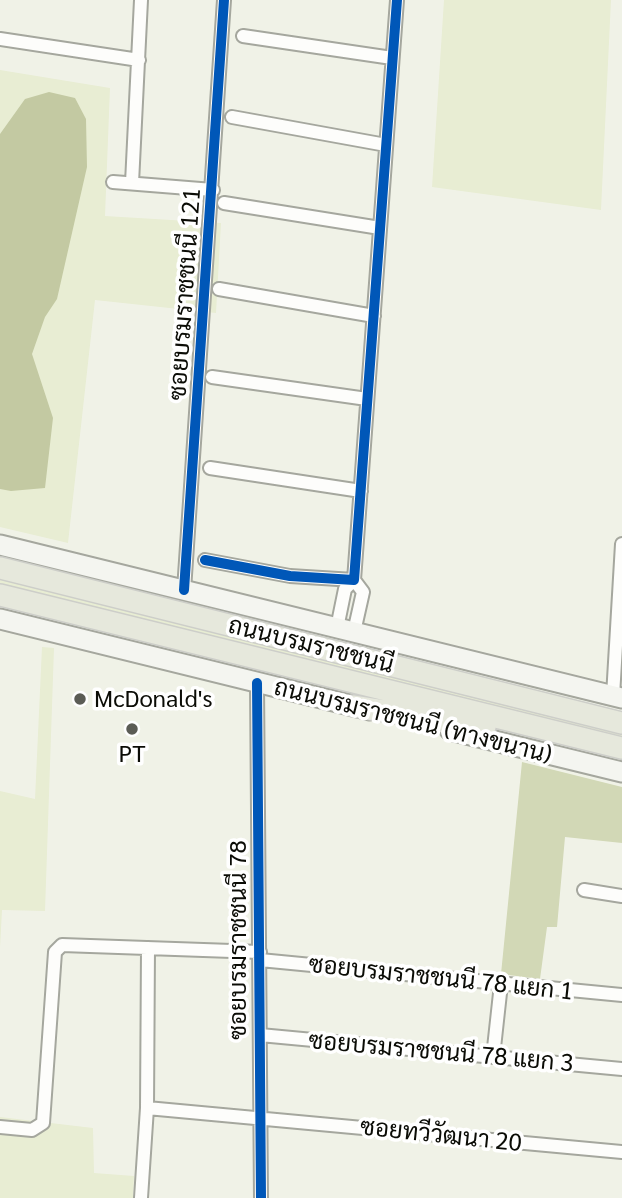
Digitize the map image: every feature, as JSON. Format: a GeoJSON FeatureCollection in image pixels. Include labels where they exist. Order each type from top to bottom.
{"type":"FeatureCollection","features":[{"type":"Feature","properties":{"kind":"highway","name":"ถนนบรมราชชนนี"},"geometry":{"type":"LineString","coordinates":[[0,568],[622,723]]}},
{"type":"Feature","properties":{"kind":"highway","name":"ถนนบรมราชชนนี"},"geometry":{"type":"LineString","coordinates":[[0,595],[619,747]]}},
{"type":"Feature","properties":{"kind":"highway"},"geometry":{"type":"LineString","coordinates":[[355,706],[619,747]]}},
{"type":"Feature","properties":{"kind":"main road"},"geometry":{"type":"LineString","coordinates":[[0,545],[617,697]]}},
{"type":"Feature","properties":{"kind":"main road","name":"ถนนบรมราชชนนี (ทางขนาน)"},"geometry":{"type":"LineString","coordinates":[[0,619],[622,772]]}},
{"type":"Feature","properties":{"kind":"street"},"geometry":{"type":"LineString","coordinates":[[132,183],[141,0]]}},
{"type":"Feature","properties":{"kind":"street","name":"ซอยบรมราชชนนี 121"},"geometry":{"type":"LineString","coordinates":[[184,590],[214,190],[224,0]]}},
{"type":"Feature","properties":{"kind":"street"},"geometry":{"type":"LineString","coordinates":[[345,630],[345,589],[354,580],[397,0]]}},
{"type":"Feature","properties":{"kind":"street"},"geometry":{"type":"LineString","coordinates":[[243,36],[392,58]]}},
{"type":"Feature","properties":{"kind":"street"},"geometry":{"type":"LineString","coordinates":[[0,39],[139,60]]}},
{"type":"Feature","properties":{"kind":"street"},"geometry":{"type":"LineString","coordinates":[[232,117],[386,145]]}},
{"type":"Feature","properties":{"kind":"street"},"geometry":{"type":"LineString","coordinates":[[113,182],[214,190]]}},
{"type":"Feature","properties":{"kind":"street"},"geometry":{"type":"LineString","coordinates":[[224,203],[380,228]]}},
{"type":"Feature","properties":{"kind":"street"},"geometry":{"type":"LineString","coordinates":[[219,289],[374,316]]}},
{"type":"Feature","properties":{"kind":"street"},"geometry":{"type":"LineString","coordinates":[[212,377],[367,400]]}},
{"type":"Feature","properties":{"kind":"street"},"geometry":{"type":"LineString","coordinates":[[209,468],[361,491]]}},
{"type":"Feature","properties":{"kind":"street"},"geometry":{"type":"LineString","coordinates":[[617,697],[622,544]]}},
{"type":"Feature","properties":{"kind":"street"},"geometry":{"type":"LineString","coordinates":[[205,560],[290,576],[354,580]]}},
{"type":"Feature","properties":{"kind":"street","name":"ซอยบรมราชชนนี 78"},"geometry":{"type":"LineString","coordinates":[[257,683],[261,1198]]}},
{"type":"Feature","properties":{"kind":"street"},"geometry":{"type":"LineString","coordinates":[[584,890],[622,896]]}},
{"type":"Feature","properties":{"kind":"street","name":"ซอยบรมราชชนนี 78 แยก 1"},"geometry":{"type":"LineString","coordinates":[[0,1127],[32,1130],[43,1123],[55,952],[62,944],[260,956],[622,995]]}},
{"type":"Feature","properties":{"kind":"street"},"geometry":{"type":"LineString","coordinates":[[141,1198],[147,1108],[148,948]]}},
{"type":"Feature","properties":{"kind":"street"},"geometry":{"type":"LineString","coordinates":[[493,1057],[501,984]]}},
{"type":"Feature","properties":{"kind":"street","name":"ซอยบรมราชชนนี 78 แยก 3"},"geometry":{"type":"LineString","coordinates":[[260,1035],[622,1069]]}},
{"type":"Feature","properties":{"kind":"street","name":"ซอยทวีวัฒนา 20"},"geometry":{"type":"LineString","coordinates":[[147,1108],[622,1153]]}},
{"type":"Feature","properties":{"kind":"shaded area"},"geometry":{"type":"Polygon","coordinates":[[[444,0],[611,0],[601,210],[432,187],[444,0]]]}},
{"type":"Feature","properties":{"kind":"shaded area"},"geometry":{"type":"Polygon","coordinates":[[[0,70],[110,88],[105,216],[221,223],[216,313],[95,300],[68,543],[0,527],[0,70]]]}},
{"type":"Feature","properties":{"kind":"shaded area"},"geometry":{"type":"Polygon","coordinates":[[[49,92],[75,98],[86,119],[87,167],[57,299],[45,317],[32,354],[53,418],[45,488],[11,491],[0,489],[0,134],[25,99],[49,92]]]}},
{"type":"Feature","properties":{"kind":"shaded area"},"geometry":{"type":"Polygon","coordinates":[[[0,576],[622,732],[622,742],[0,589],[0,576]]]}},
{"type":"Feature","properties":{"kind":"shaded area"},"geometry":{"type":"Polygon","coordinates":[[[42,647],[54,648],[45,911],[2,910],[0,948],[0,791],[35,799],[42,647]]]}},
{"type":"Feature","properties":{"kind":"shaded area"},"geometry":{"type":"Polygon","coordinates":[[[522,762],[622,787],[622,843],[565,837],[557,927],[547,927],[540,979],[501,974],[522,762]]]}},
{"type":"Feature","properties":{"kind":"shaded area"},"geometry":{"type":"Polygon","coordinates":[[[0,1117],[93,1128],[94,1173],[134,1176],[133,1198],[0,1198],[0,1117]]]}},
{"type":"Feature","properties":{"kind":"cycle path"},"geometry":{"type":"LineString","coordinates":[[184,590],[224,0]]}},
{"type":"Feature","properties":{"kind":"cycle path"},"geometry":{"type":"LineString","coordinates":[[205,560],[290,576],[354,580],[397,0]]}},
{"type":"Feature","properties":{"kind":"cycle path"},"geometry":{"type":"LineString","coordinates":[[257,683],[261,1198]]}},
{"type":"Feature","properties":{"kind":"place","name":"McDonald's"},"geometry":{"type":"Point","coordinates":[80,699]}},
{"type":"Feature","properties":{"kind":"place","name":"PT"},"geometry":{"type":"Point","coordinates":[132,729]}}]}
